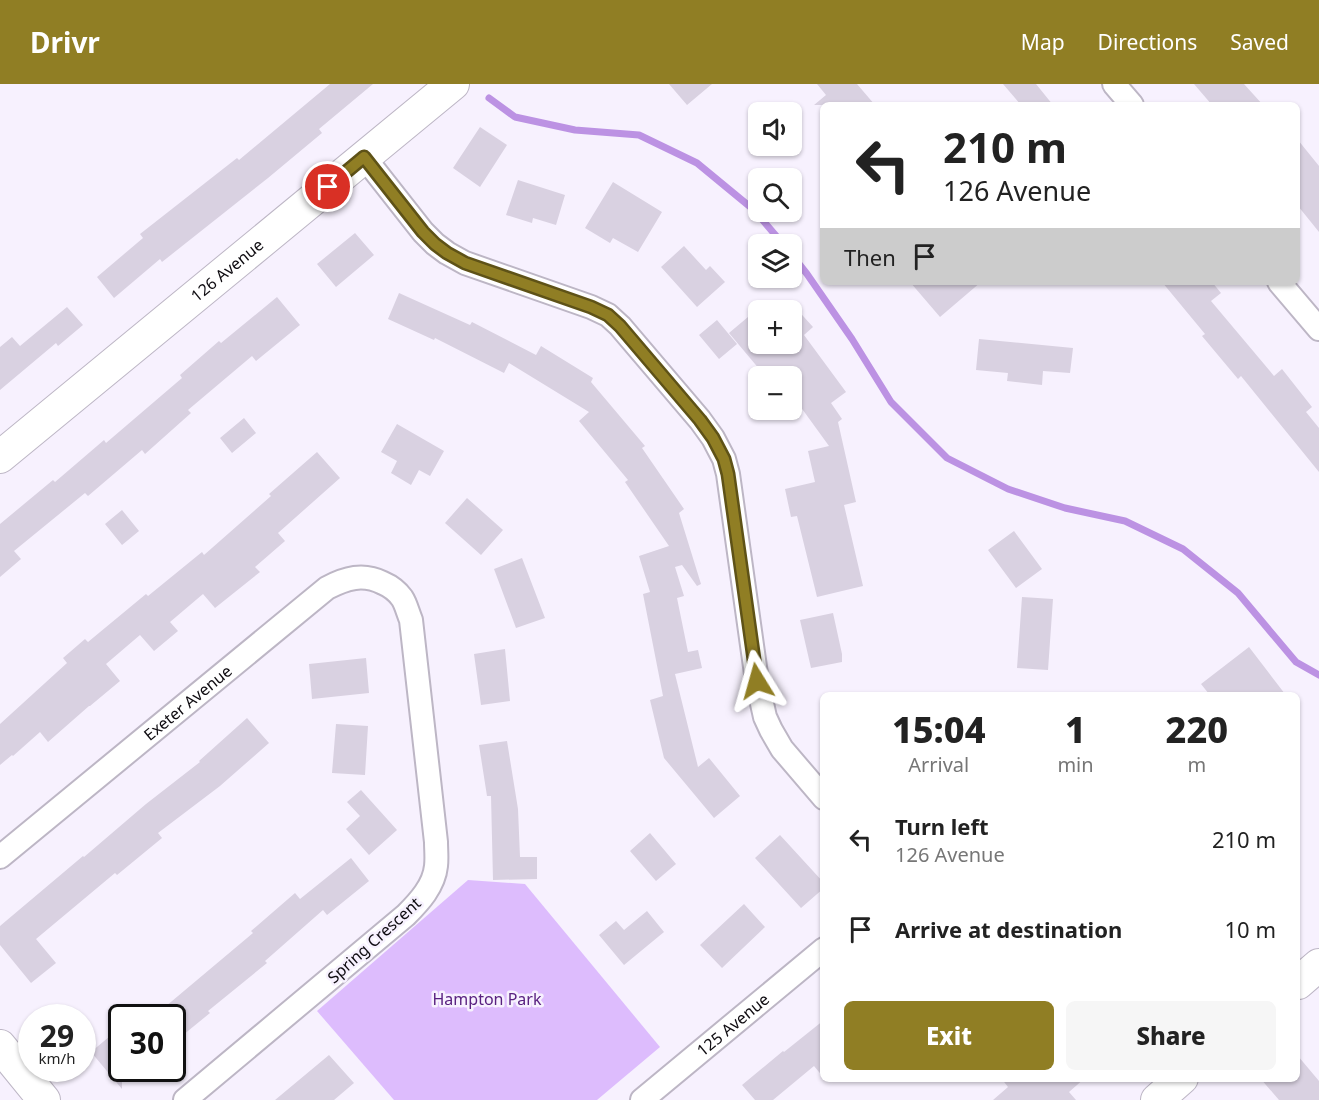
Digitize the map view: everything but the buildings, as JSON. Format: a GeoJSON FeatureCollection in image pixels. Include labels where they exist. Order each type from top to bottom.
{"type":"FeatureCollection","features":[{"type":"Feature","properties":{"kind":"street","name":"126 Avenue"},"geometry":{"type":"LineString","coordinates":[[0,457],[453,84]]}},
{"type":"Feature","properties":{"kind":"street"},"geometry":{"type":"LineString","coordinates":[[1114,84],[1129,102]]}},
{"type":"Feature","properties":{"kind":"street"},"geometry":{"type":"LineString","coordinates":[[364,157],[423,232],[447,253],[465,263],[608,315],[635,342],[713,438],[724,459],[728,474],[757,681],[765,717],[782,749],[820,793]]}},
{"type":"Feature","properties":{"kind":"street"},"geometry":{"type":"LineString","coordinates":[[1282,285],[1319,329]]}},
{"type":"Feature","properties":{"kind":"street","name":"Exeter Avenue"},"geometry":{"type":"LineString","coordinates":[[0,858],[327,588],[343,580],[364,577],[386,584]]}},
{"type":"Feature","properties":{"kind":"street","name":"Spring Crescent"},"geometry":{"type":"LineString","coordinates":[[185,1100],[406,915],[417,904],[432,882],[436,868],[436,842],[411,620],[401,597],[386,584]]}},
{"type":"Feature","properties":{"kind":"street","name":"125 Avenue"},"geometry":{"type":"LineString","coordinates":[[642,1100],[820,952]]}},
{"type":"Feature","properties":{"kind":"street"},"geometry":{"type":"LineString","coordinates":[[1300,981],[1319,965]]}},
{"type":"Feature","properties":{"kind":"street"},"geometry":{"type":"LineString","coordinates":[[0,1046],[44,1100]]}},
{"type":"Feature","properties":{"kind":"street"},"geometry":{"type":"LineString","coordinates":[[1156,1100],[1177,1082]]}},
{"type":"Feature","properties":{"kind":"green space","name":"Hampton Park"},"geometry":{"type":"Polygon","coordinates":[[[468,880],[525,884],[660,1047],[597,1100],[394,1100],[317,1011],[468,880]]]}},
{"type":"Feature","properties":{"kind":"waterway"},"geometry":{"type":"LineString","coordinates":[[489,98],[515,117],[575,130],[639,135],[697,163],[754,210],[774,234]]}},
{"type":"Feature","properties":{"kind":"waterway"},"geometry":{"type":"LineString","coordinates":[[802,268],[852,339],[891,402],[947,458],[1008,489],[1065,508],[1125,521],[1183,549],[1238,593],[1296,662],[1319,675]]}},
{"type":"Feature","properties":{"kind":"route"},"geometry":{"type":"LineString","coordinates":[[328,187],[364,157],[423,232],[447,253],[465,263],[608,315],[635,342],[700,420],[724,459],[757,681]]}}]}
